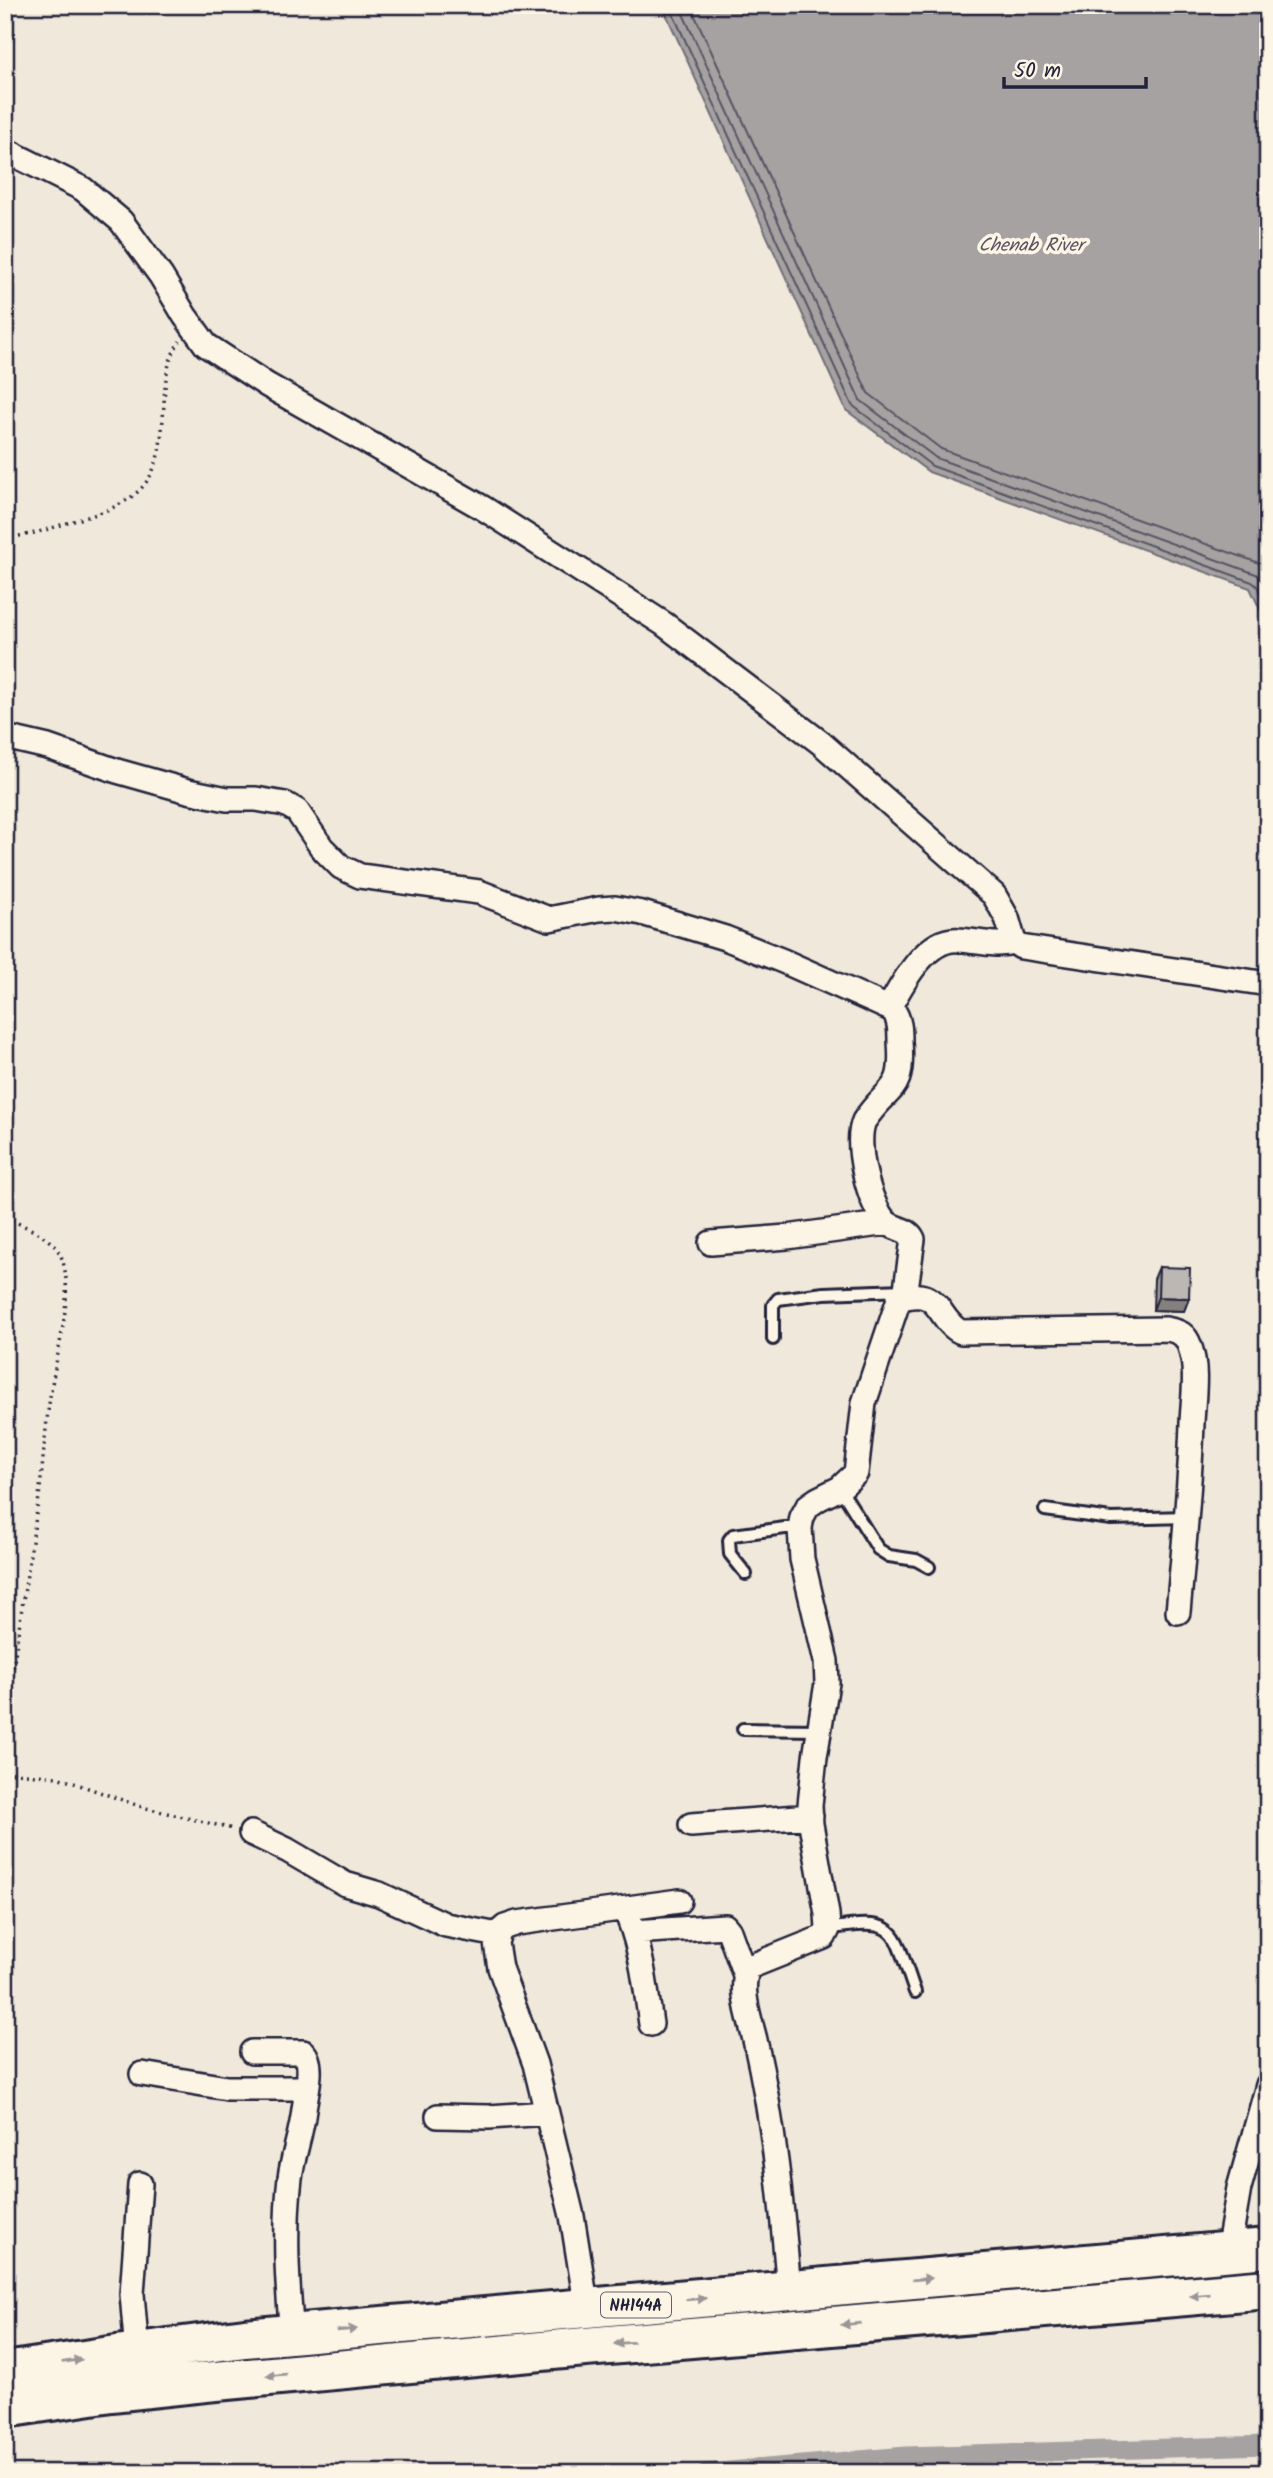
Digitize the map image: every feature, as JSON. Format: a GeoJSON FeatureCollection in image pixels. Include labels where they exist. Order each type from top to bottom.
{"type":"FeatureCollection","features":[{"type":"Feature","properties":{"kind":"highway","name":"NH144A"},"geometry":{"type":"LineString","coordinates":[[5,2372],[137,2352],[292,2334],[1268,2248]]}},
{"type":"Feature","properties":{"kind":"highway","name":"NH144A"},"geometry":{"type":"LineString","coordinates":[[5,2408],[111,2392],[233,2379],[1268,2289]]}},
{"type":"Feature","properties":{"kind":"street"},"geometry":{"type":"LineString","coordinates":[[5,150],[83,189],[121,221],[206,345],[267,385],[483,508],[664,624],[821,743],[994,895],[1007,918],[1013,942]]}},
{"type":"Feature","properties":{"kind":"street"},"geometry":{"type":"LineString","coordinates":[[5,737],[48,747],[117,771],[188,791],[228,799],[256,799],[285,804],[297,811],[331,858],[341,867],[360,876],[479,892],[549,919],[615,908],[642,913],[725,938],[783,961],[896,1013],[900,1027],[901,1076],[864,1121],[860,1146],[863,1165],[880,1214],[887,1223],[906,1231],[913,1239],[906,1293],[895,1304],[892,1321],[864,1403],[856,1473],[840,1488],[808,1506],[800,1528],[802,1559],[826,1661],[827,1683],[815,1757],[811,1816],[828,1929],[824,1937],[749,1967],[745,1975]]}},
{"type":"Feature","properties":{"kind":"street"},"geometry":{"type":"LineString","coordinates":[[889,1008],[919,960],[941,943],[956,939],[997,944],[1013,942],[1034,950],[1268,984]]}},
{"type":"Feature","properties":{"kind":"street"},"geometry":{"type":"LineString","coordinates":[[711,1243],[787,1237],[887,1223]]}},
{"type":"Feature","properties":{"kind":"street"},"geometry":{"type":"LineString","coordinates":[[906,1293],[933,1301],[940,1307],[949,1324],[961,1332],[1166,1329],[1179,1332],[1186,1338],[1191,1349],[1194,1384],[1187,1517],[1178,1612]]}},
{"type":"Feature","properties":{"kind":"street"},"geometry":{"type":"LineString","coordinates":[[691,1825],[811,1816]]}},
{"type":"Feature","properties":{"kind":"street"},"geometry":{"type":"LineString","coordinates":[[251,1833],[287,1850],[345,1884],[379,1894],[446,1925],[498,1935]]}},
{"type":"Feature","properties":{"kind":"street"},"geometry":{"type":"LineString","coordinates":[[587,2309],[572,2216],[535,2064],[500,1968],[496,1943],[498,1935],[505,1927],[517,1923],[679,1901]]}},
{"type":"Feature","properties":{"kind":"street"},"geometry":{"type":"LineString","coordinates":[[624,1907],[634,1932],[651,2024]]}},
{"type":"Feature","properties":{"kind":"street"},"geometry":{"type":"LineString","coordinates":[[634,1932],[725,1926],[729,1931],[745,1975],[748,2008],[768,2094],[789,2291]]}},
{"type":"Feature","properties":{"kind":"street"},"geometry":{"type":"LineString","coordinates":[[252,2052],[303,2052],[307,2055],[309,2066],[302,2127],[290,2177],[286,2265],[292,2334]]}},
{"type":"Feature","properties":{"kind":"street"},"geometry":{"type":"LineString","coordinates":[[142,2074],[227,2088],[306,2088]]}},
{"type":"Feature","properties":{"kind":"street"},"geometry":{"type":"LineString","coordinates":[[1228,2252],[1239,2188],[1268,2085]]}},
{"type":"Feature","properties":{"kind":"street"},"geometry":{"type":"LineString","coordinates":[[438,2116],[489,2117],[547,2113]]}},
{"type":"Feature","properties":{"kind":"street"},"geometry":{"type":"LineString","coordinates":[[137,2352],[132,2294],[140,2184]]}},
{"type":"Feature","properties":{"kind":"lane"},"geometry":{"type":"LineString","coordinates":[[773,1339],[773,1305],[778,1299],[824,1293],[906,1293]]}},
{"type":"Feature","properties":{"kind":"lane"},"geometry":{"type":"LineString","coordinates":[[840,1488],[878,1549],[889,1556],[916,1560],[929,1567]]}},
{"type":"Feature","properties":{"kind":"lane"},"geometry":{"type":"LineString","coordinates":[[1045,1510],[1111,1519],[1187,1517]]}},
{"type":"Feature","properties":{"kind":"lane"},"geometry":{"type":"LineString","coordinates":[[746,1574],[730,1554],[729,1539],[733,1535],[800,1528]]}},
{"type":"Feature","properties":{"kind":"lane"},"geometry":{"type":"LineString","coordinates":[[743,1729],[820,1730]]}},
{"type":"Feature","properties":{"kind":"lane"},"geometry":{"type":"LineString","coordinates":[[828,1929],[871,1923],[887,1927],[894,1936],[915,1992]]}},
{"type":"Feature","properties":{"kind":"path"},"geometry":{"type":"LineString","coordinates":[[5,537],[22,537],[100,513],[130,500],[144,488],[157,461],[162,436],[165,376],[173,351],[191,325]]}},
{"type":"Feature","properties":{"kind":"path"},"geometry":{"type":"LineString","coordinates":[[5,1218],[56,1247],[62,1258],[66,1282],[63,1323],[50,1395],[39,1495],[17,1631],[5,1728]]}},
{"type":"Feature","properties":{"kind":"path"},"geometry":{"type":"LineString","coordinates":[[5,1772],[57,1777],[142,1807],[251,1833]]}},
{"type":"Feature","properties":{"kind":"water","name":"Chenab River"},"geometry":{"type":"Polygon","coordinates":[[[662,5],[1268,5],[1268,626],[1250,588],[929,472],[846,410],[662,5]]]}},
{"type":"Feature","properties":{"kind":"building"},"geometry":{"type":"Polygon","coordinates":[[[1159,1267],[1190,1268],[1189,1298],[1158,1297],[1159,1267]]]}},
{"type":"Feature","properties":{"kind":"waterway"},"geometry":{"type":"LineString","coordinates":[[706,2473],[906,2456],[1268,2445]]}}]}
